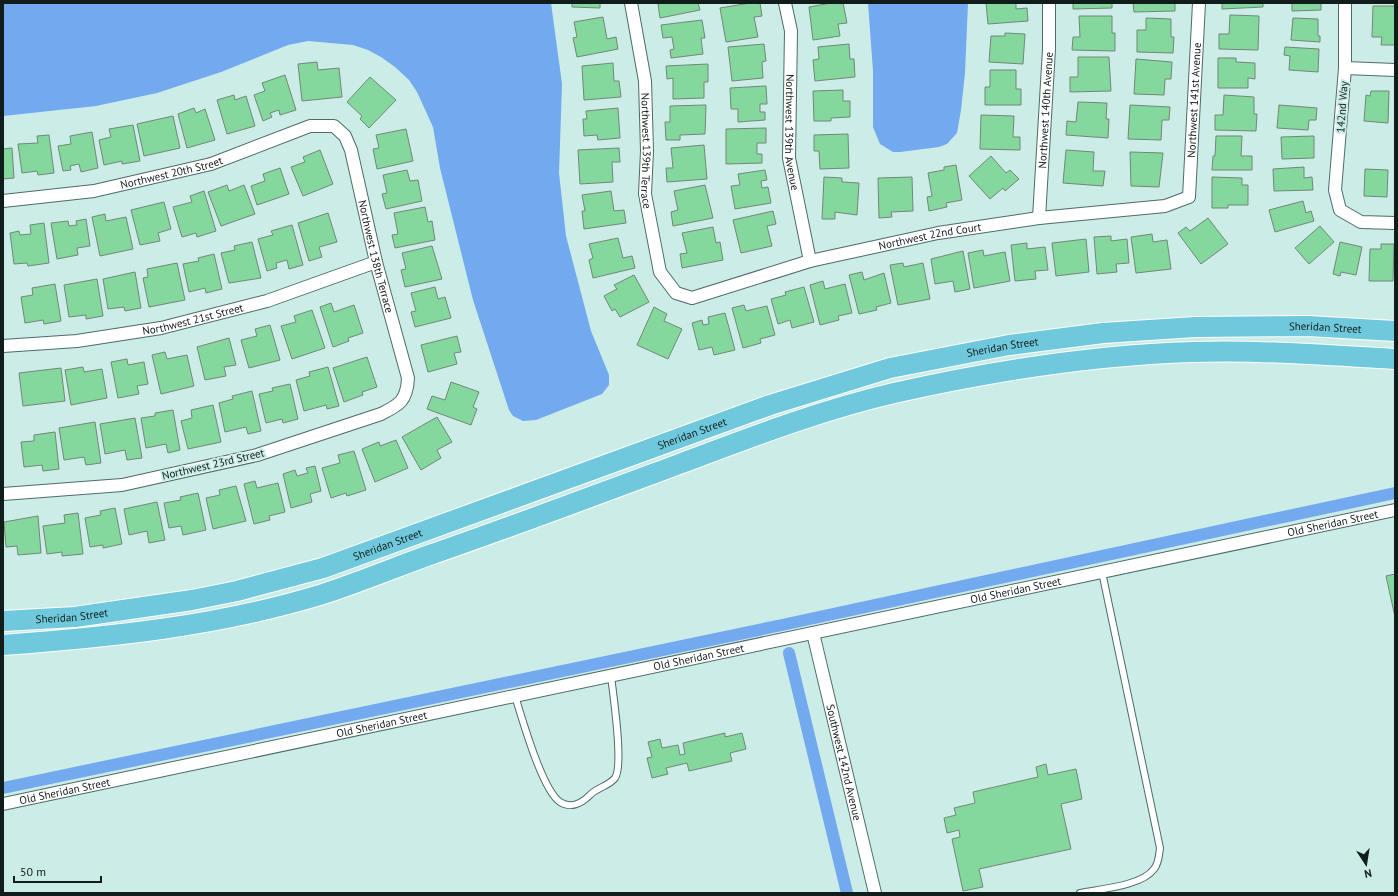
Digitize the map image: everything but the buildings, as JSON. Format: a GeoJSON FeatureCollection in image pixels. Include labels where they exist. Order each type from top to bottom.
{"type":"FeatureCollection","features":[{"type":"Feature","properties":{"kind":"main road","name":"Sheridan Street"},"geometry":{"type":"LineString","coordinates":[[3,621],[75,617],[192,600],[237,591],[323,568],[770,405],[890,368],[1009,345],[1110,332],[1210,327],[1308,326],[1395,331]]}},
{"type":"Feature","properties":{"kind":"main road"},"geometry":{"type":"LineString","coordinates":[[3,645],[74,640],[193,625],[243,615],[323,593],[525,522],[773,429],[892,394],[1012,370],[1107,358],[1195,352],[1318,354],[1395,359]]}},
{"type":"Feature","properties":{"kind":"street","name":"Northwest 139th Terrace"},"geometry":{"type":"LineString","coordinates":[[631,3],[645,81],[647,151],[645,194],[660,272],[676,293]]}},
{"type":"Feature","properties":{"kind":"street","name":"Northwest 139th Avenue"},"geometry":{"type":"LineString","coordinates":[[785,3],[791,31],[789,158],[810,261]]}},
{"type":"Feature","properties":{"kind":"street","name":"Northwest 140th Avenue"},"geometry":{"type":"LineString","coordinates":[[1039,218],[1049,49],[1049,3]]}},
{"type":"Feature","properties":{"kind":"street","name":"Northwest 141st Avenue"},"geometry":{"type":"LineString","coordinates":[[1189,196],[1199,3]]}},
{"type":"Feature","properties":{"kind":"street","name":"142nd Way"},"geometry":{"type":"LineString","coordinates":[[1345,3],[1345,68],[1335,190],[1340,210],[1361,222],[1395,223]]}},
{"type":"Feature","properties":{"kind":"street"},"geometry":{"type":"LineString","coordinates":[[1345,68],[1395,70]]}},
{"type":"Feature","properties":{"kind":"street","name":"Northwest 20th Street"},"geometry":{"type":"LineString","coordinates":[[3,201],[94,192],[211,164],[310,126],[334,126]]}},
{"type":"Feature","properties":{"kind":"street","name":"Northwest 138th Terrace"},"geometry":{"type":"LineString","coordinates":[[334,126],[345,136],[351,150],[376,262],[408,378],[408,391]]}},
{"type":"Feature","properties":{"kind":"street","name":"Northwest 22nd Court"},"geometry":{"type":"LineString","coordinates":[[676,293],[692,298],[810,261],[938,233],[1039,218],[1165,206],[1189,196]]}},
{"type":"Feature","properties":{"kind":"street","name":"Northwest 21st Street"},"geometry":{"type":"LineString","coordinates":[[3,346],[77,341],[161,328],[267,301],[376,262]]}},
{"type":"Feature","properties":{"kind":"street","name":"Northwest 23rd Street"},"geometry":{"type":"LineString","coordinates":[[3,494],[122,485],[257,455],[381,414],[399,405],[408,391]]}},
{"type":"Feature","properties":{"kind":"street","name":"Old Sheridan Street"},"geometry":{"type":"LineString","coordinates":[[3,804],[1395,510]]}},
{"type":"Feature","properties":{"kind":"street","name":"Southwest 142nd Avenue"},"geometry":{"type":"LineString","coordinates":[[812,633],[875,893]]}},
{"type":"Feature","properties":{"kind":"lane"},"geometry":{"type":"LineString","coordinates":[[1080,893],[1136,882],[1155,869],[1160,848],[1102,572]]}},
{"type":"Feature","properties":{"kind":"lane"},"geometry":{"type":"LineString","coordinates":[[515,696],[537,761],[550,788],[560,802],[574,806],[583,802],[592,793],[614,780],[618,772],[618,735],[611,676]]}},
{"type":"Feature","properties":{"kind":"water"},"geometry":{"type":"Polygon","coordinates":[[[3,3],[551,3],[562,84],[559,173],[566,236],[591,331],[609,375],[609,385],[602,394],[536,420],[523,421],[513,416],[509,410],[473,300],[440,168],[433,127],[417,92],[409,80],[381,57],[368,50],[353,45],[308,41],[288,45],[221,72],[157,93],[96,106],[3,116],[3,3]]]}},
{"type":"Feature","properties":{"kind":"water"},"geometry":{"type":"Polygon","coordinates":[[[868,3],[968,3],[965,73],[961,110],[957,133],[947,144],[939,147],[893,152],[880,144],[873,127],[873,71],[868,3]]]}},
{"type":"Feature","properties":{"kind":"waterway"},"geometry":{"type":"LineString","coordinates":[[3,788],[782,625],[1395,493]]}},
{"type":"Feature","properties":{"kind":"waterway"},"geometry":{"type":"LineString","coordinates":[[789,653],[847,893]]}}]}
